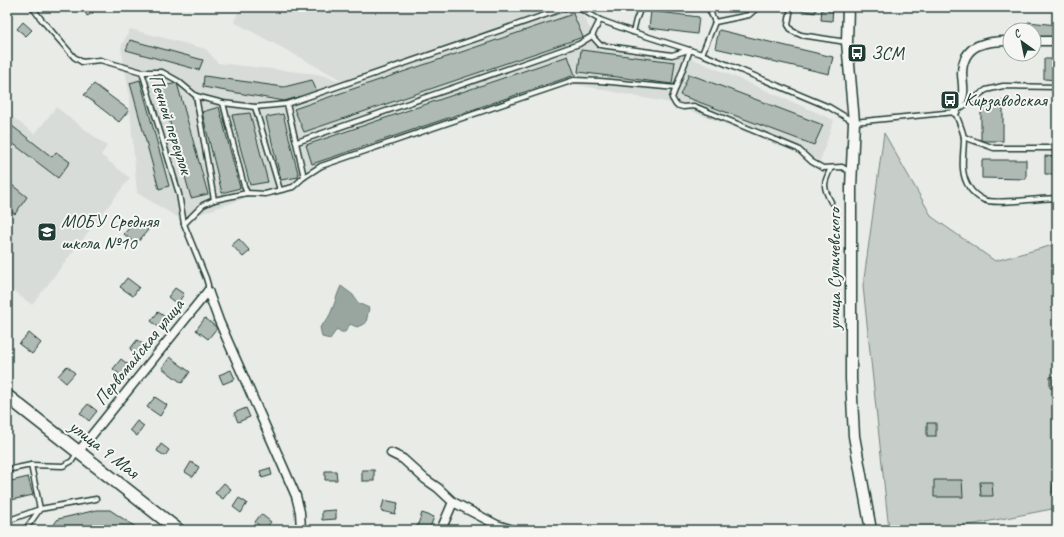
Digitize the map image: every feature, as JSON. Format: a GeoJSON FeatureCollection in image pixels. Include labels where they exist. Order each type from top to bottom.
{"type":"FeatureCollection","features":[{"type":"Feature","properties":{"kind":"main road","name":"улица 9 Мая"},"geometry":{"type":"LineString","coordinates":[[7,396],[178,530]]}},
{"type":"Feature","properties":{"kind":"street","name":"улица Суличевского"},"geometry":{"type":"LineString","coordinates":[[848,7],[847,42],[854,122],[850,252],[852,404],[854,436],[871,530]]}},
{"type":"Feature","properties":{"kind":"street"},"geometry":{"type":"LineString","coordinates":[[955,112],[962,98],[963,92],[963,64],[970,51],[989,41],[1002,41]]}},
{"type":"Feature","properties":{"kind":"street"},"geometry":{"type":"LineString","coordinates":[[1042,41],[1057,41]]}},
{"type":"Feature","properties":{"kind":"street"},"geometry":{"type":"LineString","coordinates":[[208,291],[219,321],[296,496],[300,512],[301,530]]}},
{"type":"Feature","properties":{"kind":"street","name":"Первомайская улица"},"geometry":{"type":"LineString","coordinates":[[79,451],[208,291]]}},
{"type":"Feature","properties":{"kind":"street"},"geometry":{"type":"LineString","coordinates":[[391,453],[403,459],[453,502],[497,525],[513,530]]}},
{"type":"Feature","properties":{"kind":"street"},"geometry":{"type":"LineString","coordinates":[[441,530],[453,502]]}},
{"type":"Feature","properties":{"kind":"lane","name":"Печной переулок"},"geometry":{"type":"LineString","coordinates":[[32,7],[40,19],[74,56],[82,62],[100,60],[142,72],[179,194],[184,224],[206,278],[208,291]]}},
{"type":"Feature","properties":{"kind":"lane"},"geometry":{"type":"LineString","coordinates":[[142,72],[162,72],[178,81],[196,96],[224,103],[255,106],[287,104],[568,7]]}},
{"type":"Feature","properties":{"kind":"lane"},"geometry":{"type":"LineString","coordinates":[[577,7],[600,20],[702,54],[829,107],[854,122],[955,112],[986,90],[1003,86],[1057,87]]}},
{"type":"Feature","properties":{"kind":"lane"},"geometry":{"type":"LineString","coordinates":[[633,32],[641,7]]}},
{"type":"Feature","properties":{"kind":"lane"},"geometry":{"type":"LineString","coordinates":[[702,54],[715,22],[708,7]]}},
{"type":"Feature","properties":{"kind":"lane"},"geometry":{"type":"LineString","coordinates":[[715,22],[749,15],[758,7]]}},
{"type":"Feature","properties":{"kind":"lane"},"geometry":{"type":"LineString","coordinates":[[791,7],[788,25],[792,31],[801,35],[847,42]]}},
{"type":"Feature","properties":{"kind":"lane"},"geometry":{"type":"LineString","coordinates":[[297,142],[579,44],[592,36],[600,20]]}},
{"type":"Feature","properties":{"kind":"lane"},"geometry":{"type":"LineString","coordinates":[[592,36],[600,45],[672,55],[690,50]]}},
{"type":"Feature","properties":{"kind":"lane"},"geometry":{"type":"LineString","coordinates":[[690,50],[672,98],[676,104],[683,107],[694,106],[798,149],[812,162],[824,168],[842,166],[852,173]]}},
{"type":"Feature","properties":{"kind":"lane"},"geometry":{"type":"LineString","coordinates":[[184,224],[203,205],[214,200],[247,194],[265,194],[293,187],[304,177],[321,166],[574,80],[676,88]]}},
{"type":"Feature","properties":{"kind":"lane"},"geometry":{"type":"LineString","coordinates":[[196,96],[214,200]]}},
{"type":"Feature","properties":{"kind":"lane"},"geometry":{"type":"LineString","coordinates":[[224,103],[247,194]]}},
{"type":"Feature","properties":{"kind":"lane"},"geometry":{"type":"LineString","coordinates":[[287,104],[304,177]]}},
{"type":"Feature","properties":{"kind":"lane"},"geometry":{"type":"LineString","coordinates":[[255,106],[280,190]]}},
{"type":"Feature","properties":{"kind":"lane"},"geometry":{"type":"LineString","coordinates":[[955,112],[964,137],[963,170],[965,182],[973,192],[985,201],[1008,202],[1041,198],[1057,198]]}},
{"type":"Feature","properties":{"kind":"lane"},"geometry":{"type":"LineString","coordinates":[[964,137],[994,148],[1057,148]]}},
{"type":"Feature","properties":{"kind":"lane"},"geometry":{"type":"LineString","coordinates":[[831,168],[825,179],[825,190],[831,202]]}},
{"type":"Feature","properties":{"kind":"lane"},"geometry":{"type":"LineString","coordinates":[[7,470],[31,465],[63,466],[72,461],[79,451]]}},
{"type":"Feature","properties":{"kind":"lane"},"geometry":{"type":"LineString","coordinates":[[26,530],[40,509],[31,465]]}},
{"type":"Feature","properties":{"kind":"lane"},"geometry":{"type":"LineString","coordinates":[[7,521],[40,509],[96,499]]}},
{"type":"Feature","properties":{"kind":"shaded area"},"geometry":{"type":"Polygon","coordinates":[[[240,7],[578,8],[598,42],[691,58],[834,120],[820,161],[670,103],[573,84],[386,145],[287,184],[182,220],[137,193],[128,87],[121,47],[130,29],[206,49],[218,63],[318,74],[345,82],[234,22],[240,7]]]}},
{"type":"Feature","properties":{"kind":"shaded area","name":"МОБУ Средняя школа №10"},"geometry":{"type":"Polygon","coordinates":[[[56,107],[107,146],[101,155],[130,178],[32,305],[7,286],[7,113],[35,134],[56,107]]]}},
{"type":"Feature","properties":{"kind":"shaded area"},"geometry":{"type":"Polygon","coordinates":[[[884,133],[932,217],[995,261],[1057,244],[1057,508],[975,524],[917,530],[889,530],[863,286],[884,133]]]}},
{"type":"Feature","properties":{"kind":"shaded area"},"geometry":{"type":"Polygon","coordinates":[[[341,286],[353,295],[358,303],[369,308],[366,323],[357,327],[350,324],[345,332],[341,332],[337,329],[330,339],[322,337],[320,327],[331,313],[341,286]]]}},
{"type":"Feature","properties":{"kind":"building"},"geometry":{"type":"Polygon","coordinates":[[[83,7],[91,7],[93,13],[87,16],[83,7]]]}},
{"type":"Feature","properties":{"kind":"building"},"geometry":{"type":"Polygon","coordinates":[[[801,7],[817,7],[815,13],[800,10],[801,7]]]}},
{"type":"Feature","properties":{"kind":"building"},"geometry":{"type":"Polygon","coordinates":[[[822,7],[833,7],[832,21],[821,20],[822,7]]]}},
{"type":"Feature","properties":{"kind":"building"},"geometry":{"type":"Polygon","coordinates":[[[651,11],[699,17],[697,34],[649,28],[651,11]]]}},
{"type":"Feature","properties":{"kind":"building"},"geometry":{"type":"Polygon","coordinates":[[[573,14],[583,37],[304,132],[294,109],[573,14]]]}},
{"type":"Feature","properties":{"kind":"building"},"geometry":{"type":"Polygon","coordinates":[[[23,22],[32,30],[26,36],[17,29],[23,22]]]}},
{"type":"Feature","properties":{"kind":"building"},"geometry":{"type":"Polygon","coordinates":[[[1042,23],[1057,25],[1057,38],[1042,37],[1042,23]]]}},
{"type":"Feature","properties":{"kind":"building"},"geometry":{"type":"Polygon","coordinates":[[[719,30],[833,57],[829,74],[715,48],[719,30]]]}},
{"type":"Feature","properties":{"kind":"building"},"geometry":{"type":"Polygon","coordinates":[[[130,40],[203,60],[199,70],[126,50],[130,40]]]}},
{"type":"Feature","properties":{"kind":"building"},"geometry":{"type":"Polygon","coordinates":[[[581,50],[675,62],[672,84],[578,72],[581,50]]]}},
{"type":"Feature","properties":{"kind":"building"},"geometry":{"type":"Polygon","coordinates":[[[568,56],[575,75],[312,164],[306,145],[568,56]]]}},
{"type":"Feature","properties":{"kind":"building"},"geometry":{"type":"Polygon","coordinates":[[[1044,59],[1057,59],[1057,80],[1044,79],[1044,59]]]}},
{"type":"Feature","properties":{"kind":"building"},"geometry":{"type":"Polygon","coordinates":[[[689,74],[823,125],[814,145],[680,95],[689,74]]]}},
{"type":"Feature","properties":{"kind":"building"},"geometry":{"type":"Polygon","coordinates":[[[204,76],[284,87],[312,80],[317,92],[284,101],[203,87],[204,76]]]}},
{"type":"Feature","properties":{"kind":"building"},"geometry":{"type":"Polygon","coordinates":[[[140,80],[169,186],[159,189],[130,83],[140,80]]]}},
{"type":"Feature","properties":{"kind":"building"},"geometry":{"type":"Polygon","coordinates":[[[177,83],[208,194],[191,198],[160,87],[177,83]]]}},
{"type":"Feature","properties":{"kind":"building"},"geometry":{"type":"Polygon","coordinates":[[[94,84],[129,110],[119,122],[84,95],[94,84]]]}},
{"type":"Feature","properties":{"kind":"building"},"geometry":{"type":"Polygon","coordinates":[[[981,101],[1003,101],[1003,141],[981,141],[981,101]]]}},
{"type":"Feature","properties":{"kind":"building"},"geometry":{"type":"Polygon","coordinates":[[[219,107],[240,188],[222,193],[202,112],[219,107]]]}},
{"type":"Feature","properties":{"kind":"building"},"geometry":{"type":"Polygon","coordinates":[[[250,113],[268,182],[250,185],[232,115],[250,113]]]}},
{"type":"Feature","properties":{"kind":"building"},"geometry":{"type":"Polygon","coordinates":[[[283,114],[299,177],[281,180],[266,117],[283,114]]]}},
{"type":"Feature","properties":{"kind":"building"},"geometry":{"type":"Polygon","coordinates":[[[7,122],[52,157],[56,152],[70,162],[58,178],[7,139],[7,122]]]}},
{"type":"Feature","properties":{"kind":"building"},"geometry":{"type":"Polygon","coordinates":[[[1045,156],[1057,157],[1057,174],[1045,174],[1045,156]]]}},
{"type":"Feature","properties":{"kind":"building"},"geometry":{"type":"Polygon","coordinates":[[[982,160],[1026,160],[1026,179],[982,178],[982,160]]]}},
{"type":"Feature","properties":{"kind":"building"},"geometry":{"type":"Polygon","coordinates":[[[7,181],[27,197],[15,214],[7,208],[7,181]]]}},
{"type":"Feature","properties":{"kind":"building"},"geometry":{"type":"Polygon","coordinates":[[[136,220],[148,230],[136,244],[124,234],[136,220]]]}},
{"type":"Feature","properties":{"kind":"building"},"geometry":{"type":"Polygon","coordinates":[[[239,239],[250,251],[243,257],[232,245],[239,239]]]}},
{"type":"Feature","properties":{"kind":"building"},"geometry":{"type":"Polygon","coordinates":[[[127,278],[139,287],[133,296],[120,287],[127,278]]]}},
{"type":"Feature","properties":{"kind":"building"},"geometry":{"type":"Polygon","coordinates":[[[175,288],[184,294],[177,304],[168,297],[175,288]]]}},
{"type":"Feature","properties":{"kind":"building"},"geometry":{"type":"Polygon","coordinates":[[[158,312],[168,319],[161,329],[151,321],[158,312]]]}},
{"type":"Feature","properties":{"kind":"building"},"geometry":{"type":"Polygon","coordinates":[[[205,318],[217,328],[208,339],[196,330],[205,318]]]}},
{"type":"Feature","properties":{"kind":"building"},"geometry":{"type":"Polygon","coordinates":[[[29,333],[41,343],[32,354],[19,344],[29,333]]]}},
{"type":"Feature","properties":{"kind":"building"},"geometry":{"type":"Polygon","coordinates":[[[137,340],[146,346],[138,356],[130,349],[137,340]]]}},
{"type":"Feature","properties":{"kind":"building"},"geometry":{"type":"Polygon","coordinates":[[[170,357],[190,372],[182,383],[162,368],[170,357]]]}},
{"type":"Feature","properties":{"kind":"building"},"geometry":{"type":"Polygon","coordinates":[[[121,359],[130,366],[122,376],[113,369],[121,359]]]}},
{"type":"Feature","properties":{"kind":"building"},"geometry":{"type":"Polygon","coordinates":[[[67,366],[75,373],[66,383],[58,376],[67,366]]]}},
{"type":"Feature","properties":{"kind":"building"},"geometry":{"type":"Polygon","coordinates":[[[231,370],[235,379],[223,384],[219,375],[231,370]]]}},
{"type":"Feature","properties":{"kind":"building"},"geometry":{"type":"Polygon","coordinates":[[[1057,376],[1057,388],[1050,388],[1050,377],[1057,376]]]}},
{"type":"Feature","properties":{"kind":"building"},"geometry":{"type":"Polygon","coordinates":[[[155,397],[167,405],[160,416],[147,407],[155,397]]]}},
{"type":"Feature","properties":{"kind":"building"},"geometry":{"type":"Polygon","coordinates":[[[88,404],[97,411],[89,421],[80,413],[88,404]]]}},
{"type":"Feature","properties":{"kind":"building"},"geometry":{"type":"Polygon","coordinates":[[[246,408],[250,417],[238,422],[234,413],[246,408]]]}},
{"type":"Feature","properties":{"kind":"building"},"geometry":{"type":"Polygon","coordinates":[[[137,421],[144,426],[137,436],[130,430],[137,421]]]}},
{"type":"Feature","properties":{"kind":"building"},"geometry":{"type":"Polygon","coordinates":[[[927,423],[936,423],[936,436],[927,436],[927,423]]]}},
{"type":"Feature","properties":{"kind":"building"},"geometry":{"type":"Polygon","coordinates":[[[161,444],[169,450],[165,456],[157,451],[161,444]]]}},
{"type":"Feature","properties":{"kind":"building"},"geometry":{"type":"Polygon","coordinates":[[[191,462],[199,467],[193,477],[185,472],[191,462]]]}},
{"type":"Feature","properties":{"kind":"building"},"geometry":{"type":"Polygon","coordinates":[[[270,468],[272,475],[262,478],[260,471],[270,468]]]}},
{"type":"Feature","properties":{"kind":"building"},"geometry":{"type":"Polygon","coordinates":[[[362,470],[374,470],[374,481],[362,481],[362,470]]]}},
{"type":"Feature","properties":{"kind":"building"},"geometry":{"type":"Polygon","coordinates":[[[325,471],[336,471],[337,480],[325,480],[325,471]]]}},
{"type":"Feature","properties":{"kind":"building"},"geometry":{"type":"Polygon","coordinates":[[[28,477],[33,495],[7,501],[7,482],[28,477]]]}},
{"type":"Feature","properties":{"kind":"building"},"geometry":{"type":"Polygon","coordinates":[[[934,480],[962,480],[963,497],[934,497],[934,480]]]}},
{"type":"Feature","properties":{"kind":"building"},"geometry":{"type":"Polygon","coordinates":[[[980,482],[992,482],[993,496],[981,496],[980,482]]]}},
{"type":"Feature","properties":{"kind":"building"},"geometry":{"type":"Polygon","coordinates":[[[224,483],[231,489],[223,499],[215,493],[224,483]]]}},
{"type":"Feature","properties":{"kind":"building"},"geometry":{"type":"Polygon","coordinates":[[[1053,483],[1057,484],[1057,494],[1052,493],[1053,483]]]}},
{"type":"Feature","properties":{"kind":"building"},"geometry":{"type":"Polygon","coordinates":[[[239,498],[247,503],[241,513],[233,507],[239,498]]]}},
{"type":"Feature","properties":{"kind":"building"},"geometry":{"type":"Polygon","coordinates":[[[384,500],[398,503],[395,514],[381,511],[384,500]]]}},
{"type":"Feature","properties":{"kind":"building"},"geometry":{"type":"Polygon","coordinates":[[[97,510],[110,510],[140,530],[109,530],[101,524],[78,530],[50,530],[58,519],[97,510]]]}},
{"type":"Feature","properties":{"kind":"building"},"geometry":{"type":"Polygon","coordinates":[[[336,510],[336,519],[322,520],[322,511],[336,510]]]}},
{"type":"Feature","properties":{"kind":"building"},"geometry":{"type":"Polygon","coordinates":[[[422,513],[434,517],[429,530],[417,527],[422,513]]]}},
{"type":"Feature","properties":{"kind":"building"},"geometry":{"type":"Polygon","coordinates":[[[261,514],[271,522],[264,530],[255,522],[261,514]]]}},
{"type":"Feature","properties":{"kind":"place","name":"ЗСМ"},"geometry":{"type":"Point","coordinates":[857,53]}},
{"type":"Feature","properties":{"kind":"place","name":"Кирзаводская"},"geometry":{"type":"Point","coordinates":[950,100]}},
{"type":"Feature","properties":{"kind":"place","name":"МОБУ Средняя школа №10"},"geometry":{"type":"Point","coordinates":[47,232]}}]}
